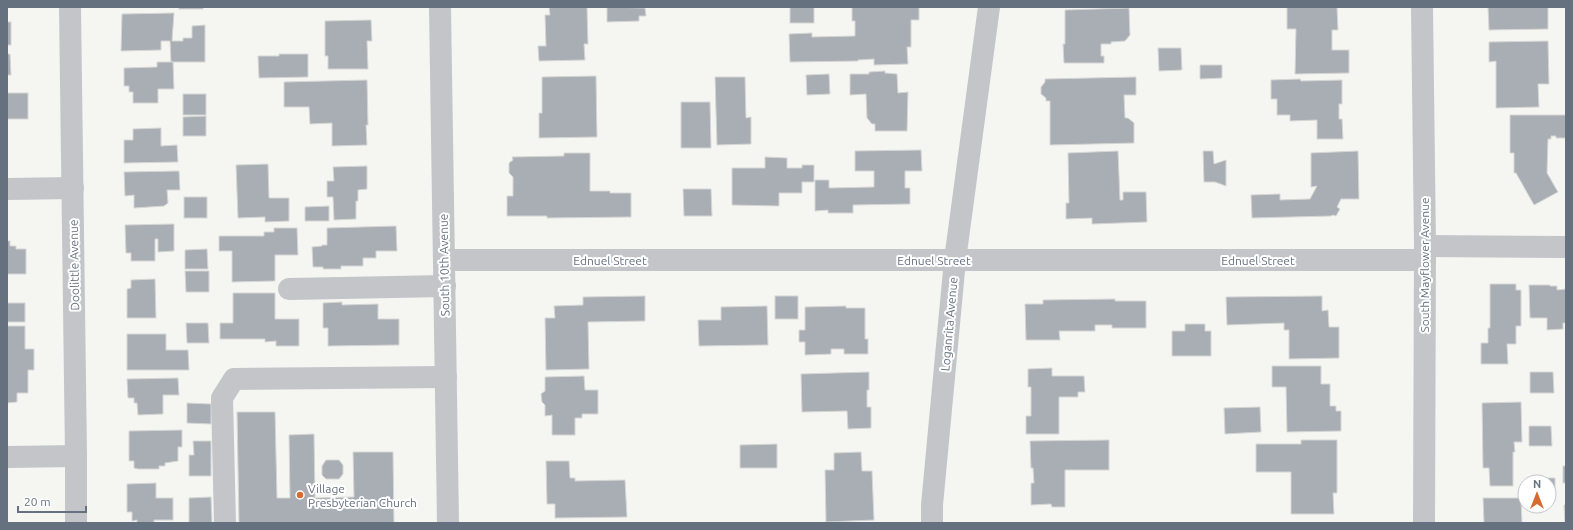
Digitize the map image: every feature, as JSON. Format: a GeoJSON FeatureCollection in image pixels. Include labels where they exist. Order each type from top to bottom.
{"type":"FeatureCollection","features":[{"type":"Feature","properties":{"kind":"street","name":"Doolittle Avenue"},"geometry":{"type":"LineString","coordinates":[[70,7],[76,523]]}},
{"type":"Feature","properties":{"kind":"street","name":"South 10th Avenue"},"geometry":{"type":"LineString","coordinates":[[440,7],[448,523]]}},
{"type":"Feature","properties":{"kind":"street","name":"Loganrita Avenue"},"geometry":{"type":"LineString","coordinates":[[932,523],[932,505],[955,260],[989,7]]}},
{"type":"Feature","properties":{"kind":"street","name":"South Mayflower Avenue"},"geometry":{"type":"LineString","coordinates":[[1422,7],[1425,253],[1424,523]]}},
{"type":"Feature","properties":{"kind":"street"},"geometry":{"type":"LineString","coordinates":[[7,189],[73,188]]}},
{"type":"Feature","properties":{"kind":"street","name":"Ednuel Street"},"geometry":{"type":"LineString","coordinates":[[444,260],[955,260],[1425,253],[1566,246]]}},
{"type":"Feature","properties":{"kind":"street"},"geometry":{"type":"LineString","coordinates":[[290,289],[445,286]]}},
{"type":"Feature","properties":{"kind":"street"},"geometry":{"type":"LineString","coordinates":[[225,523],[222,398],[234,379],[446,377]]}},
{"type":"Feature","properties":{"kind":"street"},"geometry":{"type":"LineString","coordinates":[[7,457],[76,456]]}},
{"type":"Feature","properties":{"kind":"building"},"geometry":{"type":"Polygon","coordinates":[[[179,7],[203,7],[203,9],[179,9],[179,7]]]}},
{"type":"Feature","properties":{"kind":"building"},"geometry":{"type":"Polygon","coordinates":[[[549,7],[587,7],[588,44],[584,44],[585,60],[539,61],[538,46],[546,46],[545,15],[550,15],[549,7]]]}},
{"type":"Feature","properties":{"kind":"building"},"geometry":{"type":"Polygon","coordinates":[[[607,7],[645,8],[646,16],[639,16],[639,21],[607,22],[607,7]]]}},
{"type":"Feature","properties":{"kind":"building"},"geometry":{"type":"Polygon","coordinates":[[[790,7],[814,7],[814,23],[790,23],[790,7]]]}},
{"type":"Feature","properties":{"kind":"building"},"geometry":{"type":"Polygon","coordinates":[[[852,7],[919,7],[919,20],[911,20],[911,47],[907,47],[908,64],[874,65],[874,59],[858,61],[790,62],[789,34],[812,33],[812,37],[855,36],[855,21],[852,21],[852,7]]]}},
{"type":"Feature","properties":{"kind":"building"},"geometry":{"type":"Polygon","coordinates":[[[1287,7],[1337,7],[1338,30],[1332,30],[1332,50],[1349,50],[1349,73],[1295,74],[1296,29],[1287,29],[1287,7]]]}},
{"type":"Feature","properties":{"kind":"building"},"geometry":{"type":"Polygon","coordinates":[[[1488,7],[1548,7],[1548,29],[1489,30],[1488,7]]]}},
{"type":"Feature","properties":{"kind":"building"},"geometry":{"type":"Polygon","coordinates":[[[1129,8],[1130,35],[1125,41],[1111,42],[1111,44],[1101,44],[1101,56],[1104,56],[1104,63],[1064,63],[1063,44],[1065,44],[1065,10],[1129,8]]]}},
{"type":"Feature","properties":{"kind":"building"},"geometry":{"type":"Polygon","coordinates":[[[174,13],[172,41],[183,41],[183,38],[192,38],[192,26],[205,25],[205,62],[171,62],[170,41],[161,41],[161,50],[121,51],[122,14],[174,13]]]}},
{"type":"Feature","properties":{"kind":"building"},"geometry":{"type":"Polygon","coordinates":[[[371,20],[372,41],[367,41],[368,69],[328,69],[328,56],[325,56],[325,21],[371,20]]]}},
{"type":"Feature","properties":{"kind":"building"},"geometry":{"type":"Polygon","coordinates":[[[7,22],[11,22],[11,45],[7,45],[7,22]]]}},
{"type":"Feature","properties":{"kind":"building"},"geometry":{"type":"Polygon","coordinates":[[[1548,41],[1549,84],[1538,84],[1539,107],[1496,108],[1496,61],[1489,62],[1489,42],[1548,41]]]}},
{"type":"Feature","properties":{"kind":"building"},"geometry":{"type":"Polygon","coordinates":[[[1158,48],[1181,48],[1182,70],[1159,71],[1158,48]]]}},
{"type":"Feature","properties":{"kind":"building"},"geometry":{"type":"Polygon","coordinates":[[[7,54],[10,54],[11,75],[7,75],[7,54]]]}},
{"type":"Feature","properties":{"kind":"building"},"geometry":{"type":"Polygon","coordinates":[[[279,54],[308,54],[308,77],[259,78],[258,56],[279,56],[279,54]]]}},
{"type":"Feature","properties":{"kind":"building"},"geometry":{"type":"Polygon","coordinates":[[[157,62],[173,62],[174,89],[158,89],[158,103],[133,103],[133,92],[129,92],[129,86],[124,86],[124,68],[157,67],[157,62]]]}},
{"type":"Feature","properties":{"kind":"building"},"geometry":{"type":"Polygon","coordinates":[[[1200,65],[1222,65],[1222,78],[1200,79],[1200,65]]]}},
{"type":"Feature","properties":{"kind":"building"},"geometry":{"type":"Polygon","coordinates":[[[885,71],[885,73],[897,74],[898,93],[908,92],[907,131],[875,131],[875,124],[872,124],[867,118],[866,94],[850,95],[850,74],[869,74],[869,72],[885,71]]]}},
{"type":"Feature","properties":{"kind":"building"},"geometry":{"type":"Polygon","coordinates":[[[829,74],[830,94],[807,95],[806,75],[829,74]]]}},
{"type":"Feature","properties":{"kind":"building"},"geometry":{"type":"Polygon","coordinates":[[[596,76],[597,137],[539,138],[539,113],[542,113],[542,77],[596,76]]]}},
{"type":"Feature","properties":{"kind":"building"},"geometry":{"type":"Polygon","coordinates":[[[715,77],[745,77],[746,118],[751,117],[751,144],[717,145],[715,77]]]}},
{"type":"Feature","properties":{"kind":"building"},"geometry":{"type":"Polygon","coordinates":[[[1136,77],[1136,95],[1124,95],[1125,118],[1128,118],[1134,123],[1134,143],[1050,145],[1050,101],[1046,101],[1046,98],[1041,94],[1041,87],[1045,82],[1045,79],[1136,77]]]}},
{"type":"Feature","properties":{"kind":"building"},"geometry":{"type":"Polygon","coordinates":[[[1300,79],[1301,81],[1342,80],[1342,104],[1339,104],[1339,119],[1342,119],[1343,139],[1317,139],[1317,120],[1290,121],[1290,115],[1277,115],[1277,99],[1271,99],[1271,80],[1300,79]]]}},
{"type":"Feature","properties":{"kind":"building"},"geometry":{"type":"Polygon","coordinates":[[[367,80],[367,145],[332,146],[332,123],[310,124],[309,107],[284,107],[284,82],[367,80]]]}},
{"type":"Feature","properties":{"kind":"building"},"geometry":{"type":"Polygon","coordinates":[[[7,93],[28,93],[28,119],[7,119],[7,93]]]}},
{"type":"Feature","properties":{"kind":"building"},"geometry":{"type":"Polygon","coordinates":[[[183,94],[206,94],[206,115],[183,115],[183,94]]]}},
{"type":"Feature","properties":{"kind":"building"},"geometry":{"type":"Polygon","coordinates":[[[681,102],[710,102],[711,148],[681,148],[681,102]]]}},
{"type":"Feature","properties":{"kind":"building"},"geometry":{"type":"Polygon","coordinates":[[[1510,115],[1566,115],[1566,138],[1556,138],[1556,136],[1551,136],[1551,139],[1548,139],[1547,173],[1558,192],[1534,205],[1516,173],[1514,173],[1514,153],[1510,153],[1510,115]]]}},
{"type":"Feature","properties":{"kind":"building"},"geometry":{"type":"Polygon","coordinates":[[[206,116],[206,136],[183,136],[183,117],[206,116]]]}},
{"type":"Feature","properties":{"kind":"building"},"geometry":{"type":"Polygon","coordinates":[[[161,128],[161,146],[177,145],[178,162],[124,163],[124,140],[133,140],[133,129],[161,128]]]}},
{"type":"Feature","properties":{"kind":"building"},"geometry":{"type":"Polygon","coordinates":[[[921,150],[922,171],[905,171],[905,188],[910,188],[910,204],[853,205],[853,213],[828,213],[828,210],[815,211],[815,180],[829,180],[829,188],[874,187],[874,171],[855,171],[855,151],[921,150]]]}},
{"type":"Feature","properties":{"kind":"building"},"geometry":{"type":"Polygon","coordinates":[[[1118,151],[1120,200],[1123,200],[1123,192],[1146,192],[1147,222],[1092,224],[1092,218],[1066,219],[1066,203],[1069,203],[1068,153],[1118,151]]]}},
{"type":"Feature","properties":{"kind":"building"},"geometry":{"type":"Polygon","coordinates":[[[1203,151],[1213,151],[1214,164],[1226,160],[1226,186],[1215,182],[1204,182],[1203,151]]]}},
{"type":"Feature","properties":{"kind":"building"},"geometry":{"type":"Polygon","coordinates":[[[1358,151],[1359,199],[1341,199],[1337,207],[1340,209],[1336,216],[1252,218],[1251,195],[1280,194],[1280,200],[1310,199],[1317,186],[1311,187],[1311,153],[1358,151]]]}},
{"type":"Feature","properties":{"kind":"building"},"geometry":{"type":"Polygon","coordinates":[[[564,153],[590,153],[590,191],[631,193],[631,217],[547,218],[547,216],[507,216],[507,196],[513,196],[513,177],[509,173],[509,163],[513,160],[512,157],[564,156],[564,153]]]}},
{"type":"Feature","properties":{"kind":"building"},"geometry":{"type":"Polygon","coordinates":[[[765,157],[787,158],[787,168],[802,168],[802,165],[814,165],[814,182],[802,182],[802,193],[779,193],[779,206],[732,205],[732,168],[765,168],[765,157]]]}},
{"type":"Feature","properties":{"kind":"building"},"geometry":{"type":"Polygon","coordinates":[[[268,164],[269,198],[289,198],[289,221],[265,222],[265,217],[238,218],[236,165],[268,164]]]}},
{"type":"Feature","properties":{"kind":"building"},"geometry":{"type":"Polygon","coordinates":[[[367,166],[367,189],[358,190],[358,201],[356,201],[356,219],[334,220],[333,197],[327,197],[327,181],[334,181],[333,167],[367,166]]]}},
{"type":"Feature","properties":{"kind":"building"},"geometry":{"type":"Polygon","coordinates":[[[179,171],[180,190],[167,190],[168,203],[164,206],[134,208],[134,195],[125,196],[124,172],[179,171]]]}},
{"type":"Feature","properties":{"kind":"building"},"geometry":{"type":"Polygon","coordinates":[[[683,189],[711,189],[712,216],[684,216],[683,189]]]}},
{"type":"Feature","properties":{"kind":"building"},"geometry":{"type":"Polygon","coordinates":[[[184,197],[207,197],[207,218],[184,218],[184,197]]]}},
{"type":"Feature","properties":{"kind":"building"},"geometry":{"type":"Polygon","coordinates":[[[329,206],[329,221],[305,221],[305,207],[329,206]]]}},
{"type":"Feature","properties":{"kind":"building"},"geometry":{"type":"Polygon","coordinates":[[[174,224],[174,251],[158,252],[158,239],[155,239],[155,261],[131,261],[131,253],[126,253],[125,225],[174,224]]]}},
{"type":"Feature","properties":{"kind":"building"},"geometry":{"type":"Polygon","coordinates":[[[396,226],[397,251],[376,251],[376,258],[363,258],[363,266],[341,266],[341,269],[323,269],[323,267],[313,267],[312,247],[327,245],[327,228],[396,226]]]}},
{"type":"Feature","properties":{"kind":"building"},"geometry":{"type":"Polygon","coordinates":[[[274,228],[297,228],[298,255],[275,255],[275,281],[232,282],[232,251],[219,251],[219,236],[264,236],[264,232],[274,232],[274,228]]]}},
{"type":"Feature","properties":{"kind":"building"},"geometry":{"type":"Polygon","coordinates":[[[7,241],[10,241],[10,246],[16,246],[16,249],[26,249],[26,274],[7,274],[7,241]]]}},
{"type":"Feature","properties":{"kind":"building"},"geometry":{"type":"Polygon","coordinates":[[[207,249],[208,269],[185,269],[185,250],[207,249]]]}},
{"type":"Feature","properties":{"kind":"building"},"geometry":{"type":"Polygon","coordinates":[[[185,271],[209,271],[209,292],[186,292],[185,271]]]}},
{"type":"Feature","properties":{"kind":"building"},"geometry":{"type":"Polygon","coordinates":[[[155,279],[156,318],[127,318],[127,289],[131,288],[131,280],[155,279]]]}},
{"type":"Feature","properties":{"kind":"building"},"geometry":{"type":"Polygon","coordinates":[[[1490,284],[1516,284],[1516,290],[1521,290],[1521,326],[1516,326],[1516,344],[1507,344],[1508,364],[1481,364],[1481,343],[1488,343],[1488,328],[1490,328],[1490,284]]]}},
{"type":"Feature","properties":{"kind":"building"},"geometry":{"type":"Polygon","coordinates":[[[1529,285],[1550,285],[1557,286],[1557,290],[1566,289],[1566,323],[1563,323],[1563,329],[1547,330],[1547,318],[1530,318],[1529,285]]]}},
{"type":"Feature","properties":{"kind":"building"},"geometry":{"type":"Polygon","coordinates":[[[233,293],[275,293],[275,319],[299,319],[299,346],[276,346],[276,341],[265,342],[265,339],[220,339],[220,323],[233,323],[233,293]]]}},
{"type":"Feature","properties":{"kind":"building"},"geometry":{"type":"Polygon","coordinates":[[[645,296],[645,321],[588,322],[589,369],[546,370],[545,318],[555,318],[554,306],[583,305],[583,297],[645,296]]]}},
{"type":"Feature","properties":{"kind":"building"},"geometry":{"type":"Polygon","coordinates":[[[775,296],[798,296],[798,319],[775,319],[775,296]]]}},
{"type":"Feature","properties":{"kind":"building"},"geometry":{"type":"Polygon","coordinates":[[[1322,296],[1322,311],[1328,310],[1329,327],[1339,327],[1339,358],[1289,359],[1289,330],[1284,330],[1284,323],[1227,325],[1226,297],[1322,296]]]}},
{"type":"Feature","properties":{"kind":"building"},"geometry":{"type":"Polygon","coordinates":[[[1115,299],[1115,301],[1146,301],[1146,328],[1112,328],[1112,325],[1095,325],[1095,331],[1059,331],[1060,340],[1026,340],[1025,304],[1043,304],[1043,300],[1115,299]]]}},
{"type":"Feature","properties":{"kind":"building"},"geometry":{"type":"Polygon","coordinates":[[[342,302],[342,305],[378,304],[378,319],[399,319],[399,345],[328,346],[328,328],[323,328],[323,303],[342,302]]]}},
{"type":"Feature","properties":{"kind":"building"},"geometry":{"type":"Polygon","coordinates":[[[7,303],[25,303],[25,322],[7,322],[7,303]]]}},
{"type":"Feature","properties":{"kind":"building"},"geometry":{"type":"Polygon","coordinates":[[[767,306],[768,345],[699,346],[698,320],[721,320],[721,307],[767,306]]]}},
{"type":"Feature","properties":{"kind":"building"},"geometry":{"type":"Polygon","coordinates":[[[846,306],[846,308],[865,308],[865,339],[868,339],[868,354],[844,354],[844,349],[831,349],[831,354],[805,355],[805,342],[799,342],[799,330],[805,330],[805,307],[846,306]]]}},
{"type":"Feature","properties":{"kind":"building"},"geometry":{"type":"Polygon","coordinates":[[[186,323],[208,323],[209,343],[187,343],[186,323]]]}},
{"type":"Feature","properties":{"kind":"building"},"geometry":{"type":"Polygon","coordinates":[[[1185,324],[1205,324],[1205,331],[1211,331],[1211,356],[1172,356],[1172,331],[1185,331],[1185,324]]]}},
{"type":"Feature","properties":{"kind":"building"},"geometry":{"type":"Polygon","coordinates":[[[7,326],[25,326],[25,349],[34,349],[34,370],[28,370],[28,393],[17,393],[17,402],[7,403],[7,326]]]}},
{"type":"Feature","properties":{"kind":"building"},"geometry":{"type":"Polygon","coordinates":[[[127,334],[166,334],[166,350],[188,350],[189,370],[127,370],[127,334]]]}},
{"type":"Feature","properties":{"kind":"building"},"geometry":{"type":"Polygon","coordinates":[[[1272,366],[1321,366],[1321,384],[1330,384],[1330,406],[1336,406],[1336,411],[1341,411],[1341,431],[1287,432],[1286,387],[1272,387],[1272,366]]]}},
{"type":"Feature","properties":{"kind":"building"},"geometry":{"type":"Polygon","coordinates":[[[1052,368],[1052,376],[1084,376],[1085,392],[1078,392],[1078,397],[1059,397],[1059,434],[1026,434],[1026,416],[1031,416],[1031,387],[1028,387],[1028,369],[1052,368]]]}},
{"type":"Feature","properties":{"kind":"building"},"geometry":{"type":"Polygon","coordinates":[[[869,372],[867,407],[871,407],[871,428],[848,429],[847,411],[802,412],[801,374],[869,372]]]}},
{"type":"Feature","properties":{"kind":"building"},"geometry":{"type":"Polygon","coordinates":[[[1530,372],[1553,372],[1554,393],[1530,393],[1530,372]]]}},
{"type":"Feature","properties":{"kind":"building"},"geometry":{"type":"Polygon","coordinates":[[[584,376],[585,390],[598,390],[598,414],[582,414],[582,418],[575,418],[575,435],[552,435],[552,415],[545,416],[545,405],[542,402],[541,394],[545,391],[545,377],[584,376]]]}},
{"type":"Feature","properties":{"kind":"building"},"geometry":{"type":"Polygon","coordinates":[[[178,378],[179,395],[163,395],[163,414],[138,415],[137,403],[134,403],[134,398],[128,398],[127,379],[178,378]]]}},
{"type":"Feature","properties":{"kind":"building"},"geometry":{"type":"Polygon","coordinates":[[[1521,402],[1522,442],[1514,442],[1515,452],[1513,452],[1513,486],[1490,486],[1489,468],[1483,468],[1482,403],[1521,402]]]}},
{"type":"Feature","properties":{"kind":"building"},"geometry":{"type":"Polygon","coordinates":[[[187,403],[211,404],[211,424],[187,423],[187,403]]]}},
{"type":"Feature","properties":{"kind":"building"},"geometry":{"type":"Polygon","coordinates":[[[1260,407],[1261,432],[1225,434],[1224,408],[1260,407]]]}},
{"type":"Feature","properties":{"kind":"building"},"geometry":{"type":"Polygon","coordinates":[[[237,412],[275,412],[277,498],[290,498],[289,435],[314,434],[315,498],[354,497],[353,452],[393,452],[394,523],[239,523],[237,412]]]}},
{"type":"Feature","properties":{"kind":"building"},"geometry":{"type":"Polygon","coordinates":[[[1529,426],[1551,426],[1552,446],[1529,446],[1529,426]]]}},
{"type":"Feature","properties":{"kind":"building"},"geometry":{"type":"Polygon","coordinates":[[[182,430],[182,447],[178,447],[178,461],[165,463],[165,466],[159,466],[159,469],[138,469],[134,468],[134,461],[129,461],[129,431],[182,430]]]}},
{"type":"Feature","properties":{"kind":"building"},"geometry":{"type":"Polygon","coordinates":[[[1109,440],[1109,470],[1065,470],[1065,507],[1052,507],[1051,504],[1031,505],[1031,483],[1034,483],[1033,468],[1031,468],[1030,441],[1109,440]]]}},
{"type":"Feature","properties":{"kind":"building"},"geometry":{"type":"Polygon","coordinates":[[[1301,440],[1337,440],[1337,493],[1333,493],[1334,514],[1291,514],[1291,472],[1256,472],[1256,444],[1301,444],[1301,440]]]}},
{"type":"Feature","properties":{"kind":"building"},"geometry":{"type":"Polygon","coordinates":[[[193,441],[211,441],[211,476],[189,476],[189,455],[194,455],[193,441]]]}},
{"type":"Feature","properties":{"kind":"building"},"geometry":{"type":"Polygon","coordinates":[[[777,444],[777,468],[740,468],[740,445],[777,444]]]}},
{"type":"Feature","properties":{"kind":"building"},"geometry":{"type":"Polygon","coordinates":[[[861,452],[862,471],[872,471],[874,520],[826,522],[825,470],[834,470],[834,453],[861,452]]]}},
{"type":"Feature","properties":{"kind":"building"},"geometry":{"type":"Polygon","coordinates":[[[326,460],[339,460],[343,465],[343,474],[339,479],[326,479],[322,475],[322,466],[326,460]]]}},
{"type":"Feature","properties":{"kind":"building"},"geometry":{"type":"Polygon","coordinates":[[[546,461],[569,461],[570,478],[575,478],[575,481],[625,480],[627,517],[555,518],[555,504],[547,504],[546,461]]]}},
{"type":"Feature","properties":{"kind":"building"},"geometry":{"type":"Polygon","coordinates":[[[1563,466],[1566,466],[1566,483],[1563,483],[1563,466]]]}},
{"type":"Feature","properties":{"kind":"building"},"geometry":{"type":"Polygon","coordinates":[[[156,483],[156,498],[173,498],[173,520],[154,520],[154,523],[137,523],[137,520],[132,521],[132,512],[127,512],[127,484],[156,483]]]}},
{"type":"Feature","properties":{"kind":"building"},"geometry":{"type":"Polygon","coordinates":[[[211,497],[212,523],[189,523],[189,498],[211,497]]]}},
{"type":"Feature","properties":{"kind":"building"},"geometry":{"type":"Polygon","coordinates":[[[1483,498],[1517,498],[1517,514],[1522,514],[1522,523],[1484,523],[1483,498]]]}},
{"type":"Feature","properties":{"kind":"building"},"geometry":{"type":"Polygon","coordinates":[[[1564,505],[1566,505],[1566,523],[1565,523],[1564,505]]]}},
{"type":"Feature","properties":{"kind":"place","name":"Village Presbyterian Church"},"geometry":{"type":"Point","coordinates":[300,495]}}]}
